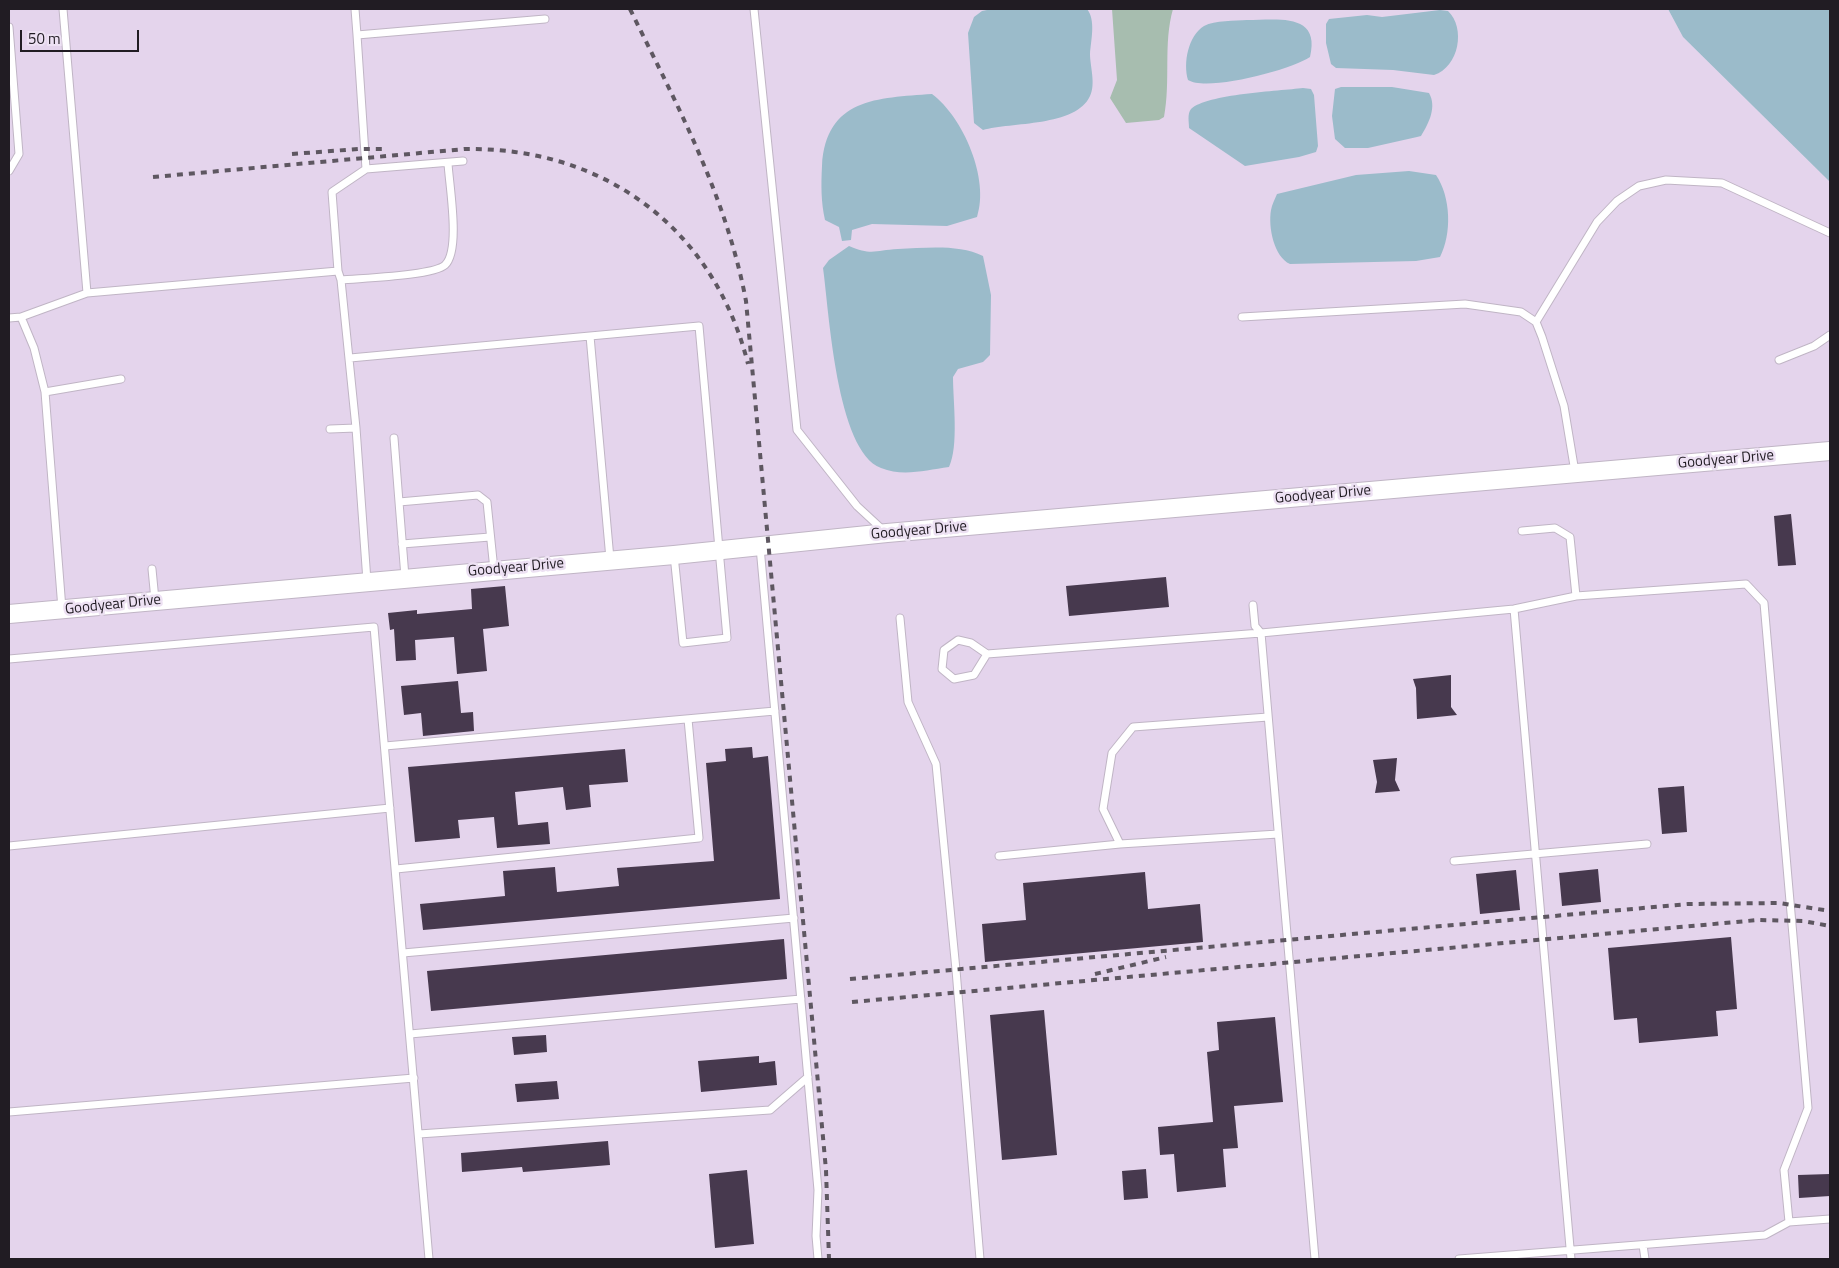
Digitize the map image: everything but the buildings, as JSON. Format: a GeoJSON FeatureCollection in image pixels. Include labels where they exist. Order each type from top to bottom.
{"type":"FeatureCollection","features":[{"type":"Feature","properties":{"kind":"street","name":"Goodyear Drive"},"geometry":{"type":"LineString","coordinates":[[9,614],[405,577],[719,551],[760,545],[886,533],[1830,451]]}},
{"type":"Feature","properties":{"kind":"lane"},"geometry":{"type":"LineString","coordinates":[[63,9],[87,293]]}},
{"type":"Feature","properties":{"kind":"lane"},"geometry":{"type":"LineString","coordinates":[[355,9],[366,169]]}},
{"type":"Feature","properties":{"kind":"lane"},"geometry":{"type":"LineString","coordinates":[[754,9],[796,430],[857,506],[886,533]]}},
{"type":"Feature","properties":{"kind":"lane"},"geometry":{"type":"LineString","coordinates":[[358,35],[545,19]]}},
{"type":"Feature","properties":{"kind":"lane"},"geometry":{"type":"LineString","coordinates":[[9,28],[19,154],[9,171]]}},
{"type":"Feature","properties":{"kind":"lane"},"geometry":{"type":"LineString","coordinates":[[367,581],[350,358],[342,280],[338,270],[332,192],[366,169],[463,161]]}},
{"type":"Feature","properties":{"kind":"lane"},"geometry":{"type":"LineString","coordinates":[[342,280],[430,272],[444,266],[451,254],[453,238],[448,163]]}},
{"type":"Feature","properties":{"kind":"lane"},"geometry":{"type":"LineString","coordinates":[[1536,322],[1597,222],[1617,201],[1640,186],[1666,180],[1722,183],[1830,233]]}},
{"type":"Feature","properties":{"kind":"lane"},"geometry":{"type":"LineString","coordinates":[[9,318],[21,316],[87,293],[338,270]]}},
{"type":"Feature","properties":{"kind":"lane"},"geometry":{"type":"LineString","coordinates":[[1242,316],[1464,304],[1521,312],[1536,322],[1564,406],[1575,473]]}},
{"type":"Feature","properties":{"kind":"lane"},"geometry":{"type":"LineString","coordinates":[[21,316],[34,348],[45,392],[62,610]]}},
{"type":"Feature","properties":{"kind":"lane"},"geometry":{"type":"LineString","coordinates":[[350,358],[699,326],[727,638],[683,643],[674,555]]}},
{"type":"Feature","properties":{"kind":"lane"},"geometry":{"type":"LineString","coordinates":[[1778,360],[1814,346],[1830,335]]}},
{"type":"Feature","properties":{"kind":"lane"},"geometry":{"type":"LineString","coordinates":[[590,336],[610,560]]}},
{"type":"Feature","properties":{"kind":"lane"},"geometry":{"type":"LineString","coordinates":[[45,392],[121,379]]}},
{"type":"Feature","properties":{"kind":"lane"},"geometry":{"type":"LineString","coordinates":[[330,429],[356,428]]}},
{"type":"Feature","properties":{"kind":"lane"},"geometry":{"type":"LineString","coordinates":[[394,438],[405,577]]}},
{"type":"Feature","properties":{"kind":"lane"},"geometry":{"type":"LineString","coordinates":[[399,502],[478,495],[487,502],[494,570]]}},
{"type":"Feature","properties":{"kind":"lane"},"geometry":{"type":"LineString","coordinates":[[1522,531],[1555,528],[1570,537],[1576,596]]}},
{"type":"Feature","properties":{"kind":"lane"},"geometry":{"type":"LineString","coordinates":[[402,544],[490,537]]}},
{"type":"Feature","properties":{"kind":"lane"},"geometry":{"type":"LineString","coordinates":[[760,545],[818,1190],[816,1236],[818,1259]]}},
{"type":"Feature","properties":{"kind":"lane"},"geometry":{"type":"LineString","coordinates":[[152,569],[155,601]]}},
{"type":"Feature","properties":{"kind":"lane"},"geometry":{"type":"LineString","coordinates":[[987,654],[974,675],[954,679],[942,669],[944,650],[958,640],[971,643],[987,654],[1261,633],[1514,609],[1576,596],[1746,584],[1764,603],[1808,1108],[1784,1170],[1789,1222]]}},
{"type":"Feature","properties":{"kind":"lane"},"geometry":{"type":"LineString","coordinates":[[1253,604],[1255,626],[1261,633],[1315,1259]]}},
{"type":"Feature","properties":{"kind":"lane"},"geometry":{"type":"LineString","coordinates":[[1514,609],[1571,1255]]}},
{"type":"Feature","properties":{"kind":"lane"},"geometry":{"type":"LineString","coordinates":[[900,618],[908,702],[936,764],[956,970],[980,1259]]}},
{"type":"Feature","properties":{"kind":"lane"},"geometry":{"type":"LineString","coordinates":[[9,659],[374,626],[429,1259]]}},
{"type":"Feature","properties":{"kind":"lane"},"geometry":{"type":"LineString","coordinates":[[385,746],[775,711]]}},
{"type":"Feature","properties":{"kind":"lane"},"geometry":{"type":"LineString","coordinates":[[1120,844],[1103,809],[1112,753],[1133,727],[1268,717]]}},
{"type":"Feature","properties":{"kind":"lane"},"geometry":{"type":"LineString","coordinates":[[396,869],[699,838],[688,719]]}},
{"type":"Feature","properties":{"kind":"lane"},"geometry":{"type":"LineString","coordinates":[[9,846],[390,808]]}},
{"type":"Feature","properties":{"kind":"lane"},"geometry":{"type":"LineString","coordinates":[[999,856],[1120,844],[1278,834]]}},
{"type":"Feature","properties":{"kind":"lane"},"geometry":{"type":"LineString","coordinates":[[1454,861],[1647,844]]}},
{"type":"Feature","properties":{"kind":"lane"},"geometry":{"type":"LineString","coordinates":[[403,953],[794,918]]}},
{"type":"Feature","properties":{"kind":"lane"},"geometry":{"type":"LineString","coordinates":[[410,1034],[801,998]]}},
{"type":"Feature","properties":{"kind":"lane"},"geometry":{"type":"LineString","coordinates":[[419,1134],[770,1110],[808,1077]]}},
{"type":"Feature","properties":{"kind":"lane"},"geometry":{"type":"LineString","coordinates":[[9,1112],[414,1078]]}},
{"type":"Feature","properties":{"kind":"lane"},"geometry":{"type":"LineString","coordinates":[[1459,1259],[1571,1255],[1643,1245],[1765,1235],[1789,1222],[1830,1219]]}},
{"type":"Feature","properties":{"kind":"lane"},"geometry":{"type":"LineString","coordinates":[[1643,1245],[1645,1259]]}},
{"type":"Feature","properties":{"kind":"shaded area"},"geometry":{"type":"Polygon","coordinates":[[[9,9],[1668,9],[1683,37],[1830,182],[1830,1259],[9,1259],[9,9]]]}},
{"type":"Feature","properties":{"kind":"green space"},"geometry":{"type":"Polygon","coordinates":[[[1112,9],[1173,9],[1168,36],[1166,103],[1164,117],[1159,120],[1126,123],[1110,98],[1117,80],[1112,9]]]}},
{"type":"Feature","properties":{"kind":"water"},"geometry":{"type":"Polygon","coordinates":[[[992,9],[1087,9],[1092,24],[1090,54],[1093,86],[1090,96],[1083,106],[1071,113],[1042,122],[983,130],[974,123],[968,33],[974,17],[982,11],[992,9]]]}},
{"type":"Feature","properties":{"kind":"water"},"geometry":{"type":"Polygon","coordinates":[[[1668,9],[1830,9],[1830,182],[1683,37],[1668,9]]]}},
{"type":"Feature","properties":{"kind":"water"},"geometry":{"type":"Polygon","coordinates":[[[1440,10],[1448,11],[1454,18],[1458,37],[1454,56],[1443,71],[1434,75],[1393,70],[1336,68],[1331,64],[1326,43],[1326,24],[1329,19],[1367,15],[1382,17],[1440,10]]]}},
{"type":"Feature","properties":{"kind":"water"},"geometry":{"type":"Polygon","coordinates":[[[1271,19],[1294,22],[1303,26],[1309,32],[1312,42],[1310,57],[1286,68],[1249,78],[1212,83],[1198,83],[1188,80],[1186,66],[1188,50],[1194,36],[1204,26],[1225,21],[1271,19]]]}},
{"type":"Feature","properties":{"kind":"water"},"geometry":{"type":"Polygon","coordinates":[[[1341,87],[1392,87],[1429,93],[1432,109],[1429,120],[1421,136],[1368,148],[1345,148],[1335,139],[1332,116],[1335,89],[1341,87]]]}},
{"type":"Feature","properties":{"kind":"water"},"geometry":{"type":"Polygon","coordinates":[[[1303,88],[1311,89],[1314,95],[1318,146],[1316,152],[1299,157],[1245,166],[1189,128],[1190,111],[1199,104],[1227,97],[1303,88]]]}},
{"type":"Feature","properties":{"kind":"water"},"geometry":{"type":"Polygon","coordinates":[[[932,94],[954,118],[971,150],[977,167],[980,185],[980,202],[977,217],[947,226],[872,224],[852,230],[851,240],[842,241],[839,227],[825,220],[822,200],[822,166],[826,144],[833,127],[844,114],[858,106],[892,97],[932,94]]]}},
{"type":"Feature","properties":{"kind":"water"},"geometry":{"type":"Polygon","coordinates":[[[1409,171],[1436,175],[1445,194],[1448,227],[1447,238],[1440,257],[1416,261],[1290,264],[1280,255],[1273,241],[1270,225],[1271,208],[1277,194],[1356,175],[1409,171]]]}},
{"type":"Feature","properties":{"kind":"water"},"geometry":{"type":"Polygon","coordinates":[[[849,246],[869,252],[919,248],[953,248],[974,252],[983,256],[991,295],[990,355],[983,362],[958,369],[953,377],[955,436],[949,467],[923,471],[889,471],[881,468],[866,456],[854,435],[844,408],[837,377],[823,268],[829,260],[849,246]]]}},
{"type":"Feature","properties":{"kind":"railway"},"geometry":{"type":"LineString","coordinates":[[630,9],[682,116],[713,187],[726,224],[746,301],[826,1170],[829,1259]]}},
{"type":"Feature","properties":{"kind":"railway"},"geometry":{"type":"LineString","coordinates":[[292,154],[386,149]]}},
{"type":"Feature","properties":{"kind":"railway"},"geometry":{"type":"LineString","coordinates":[[153,177],[465,149],[516,152],[563,163],[607,180],[646,205],[680,236],[709,273],[732,316],[748,364]]}},
{"type":"Feature","properties":{"kind":"railway"},"geometry":{"type":"LineString","coordinates":[[850,979],[1688,904],[1779,903],[1830,911]]}},
{"type":"Feature","properties":{"kind":"railway"},"geometry":{"type":"LineString","coordinates":[[852,1002],[1758,920],[1803,921],[1830,926]]}},
{"type":"Feature","properties":{"kind":"railway"},"geometry":{"type":"LineString","coordinates":[[1095,974],[1166,957]]}}]}
